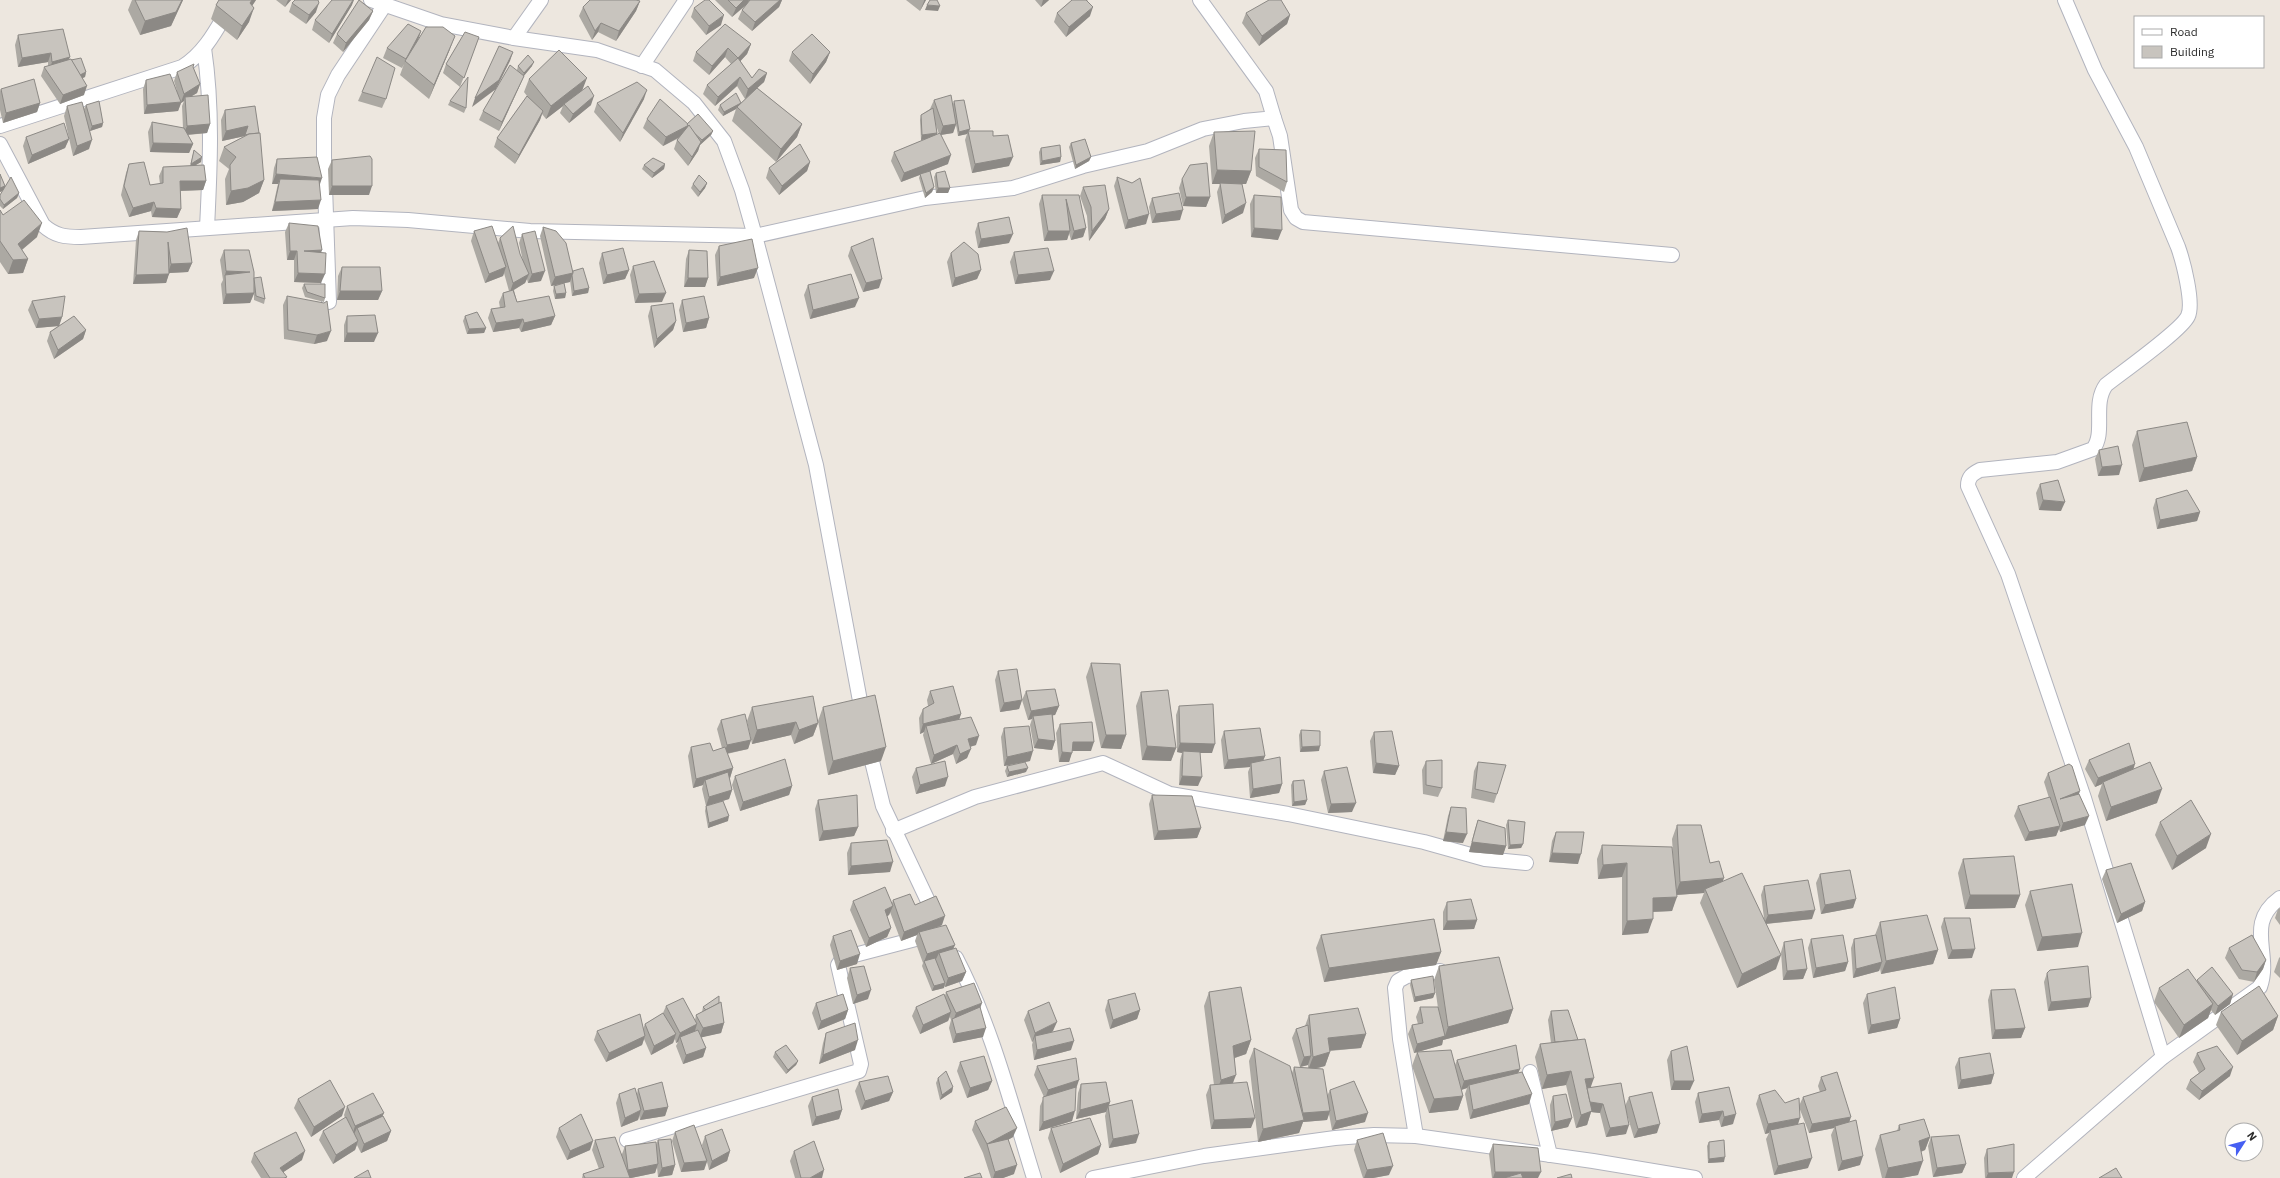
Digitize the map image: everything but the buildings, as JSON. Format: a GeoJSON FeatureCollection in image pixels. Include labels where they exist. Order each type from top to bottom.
{"type":"FeatureCollection","features":[{"type":"Feature","properties":{"kind":"street"},"geometry":{"type":"LineString","coordinates":[[0,126],[182,67],[198,55],[204,48],[234,0]]}},
{"type":"Feature","properties":{"kind":"street"},"geometry":{"type":"LineString","coordinates":[[371,0],[384,6],[441,24],[514,38],[597,50],[655,70],[694,103],[724,141],[742,190],[756,236],[816,465],[872,766],[883,806],[893,831],[983,1014],[1034,1178]]}},
{"type":"Feature","properties":{"kind":"street"},"geometry":{"type":"LineString","coordinates":[[514,38],[541,0]]}},
{"type":"Feature","properties":{"kind":"street"},"geometry":{"type":"LineString","coordinates":[[642,66],[686,0]]}},
{"type":"Feature","properties":{"kind":"street"},"geometry":{"type":"LineString","coordinates":[[1200,0],[1266,91],[1280,136],[1291,210],[1296,218],[1303,222],[1672,255]]}},
{"type":"Feature","properties":{"kind":"street"},"geometry":{"type":"LineString","coordinates":[[2065,0],[2095,70],[2136,147],[2178,247],[2182,259],[2189,305],[2188,316],[2174,332],[2106,385],[2101,392],[2098,440],[2093,449],[2057,462],[1980,470],[1972,474],[1968,479],[1968,486],[2008,574],[2066,743],[2163,1057]]}},
{"type":"Feature","properties":{"kind":"street"},"geometry":{"type":"LineString","coordinates":[[329,302],[324,118],[328,95],[338,75],[384,6]]}},
{"type":"Feature","properties":{"kind":"street"},"geometry":{"type":"LineString","coordinates":[[204,48],[210,83],[207,228]]}},
{"type":"Feature","properties":{"kind":"street"},"geometry":{"type":"LineString","coordinates":[[0,144],[43,225],[52,233],[64,237],[80,238],[353,218],[394,219],[530,231],[756,236],[924,198],[1013,188],[1095,163],[1148,151],[1203,129],[1244,121],[1274,118]]}},
{"type":"Feature","properties":{"kind":"street"},"geometry":{"type":"LineString","coordinates":[[893,831],[975,797],[1103,763],[1170,794],[1288,814],[1424,842],[1485,859],[1526,863]]}},
{"type":"Feature","properties":{"kind":"street"},"geometry":{"type":"LineString","coordinates":[[2024,1178],[2163,1057],[2260,987],[2264,976],[2261,929],[2262,917],[2269,906],[2280,898]]}},
{"type":"Feature","properties":{"kind":"street"},"geometry":{"type":"LineString","coordinates":[[627,1140],[859,1071],[861,1064],[839,969],[840,961],[843,958],[946,939]]}},
{"type":"Feature","properties":{"kind":"street"},"geometry":{"type":"LineString","coordinates":[[1416,1136],[1400,1040],[1395,988],[1398,981],[1407,976],[1440,970]]}},
{"type":"Feature","properties":{"kind":"street"},"geometry":{"type":"LineString","coordinates":[[1530,1072],[1550,1155]]}},
{"type":"Feature","properties":{"kind":"street"},"geometry":{"type":"LineString","coordinates":[[1093,1178],[1204,1156],[1353,1136],[1416,1136],[1695,1178]]}}]}
